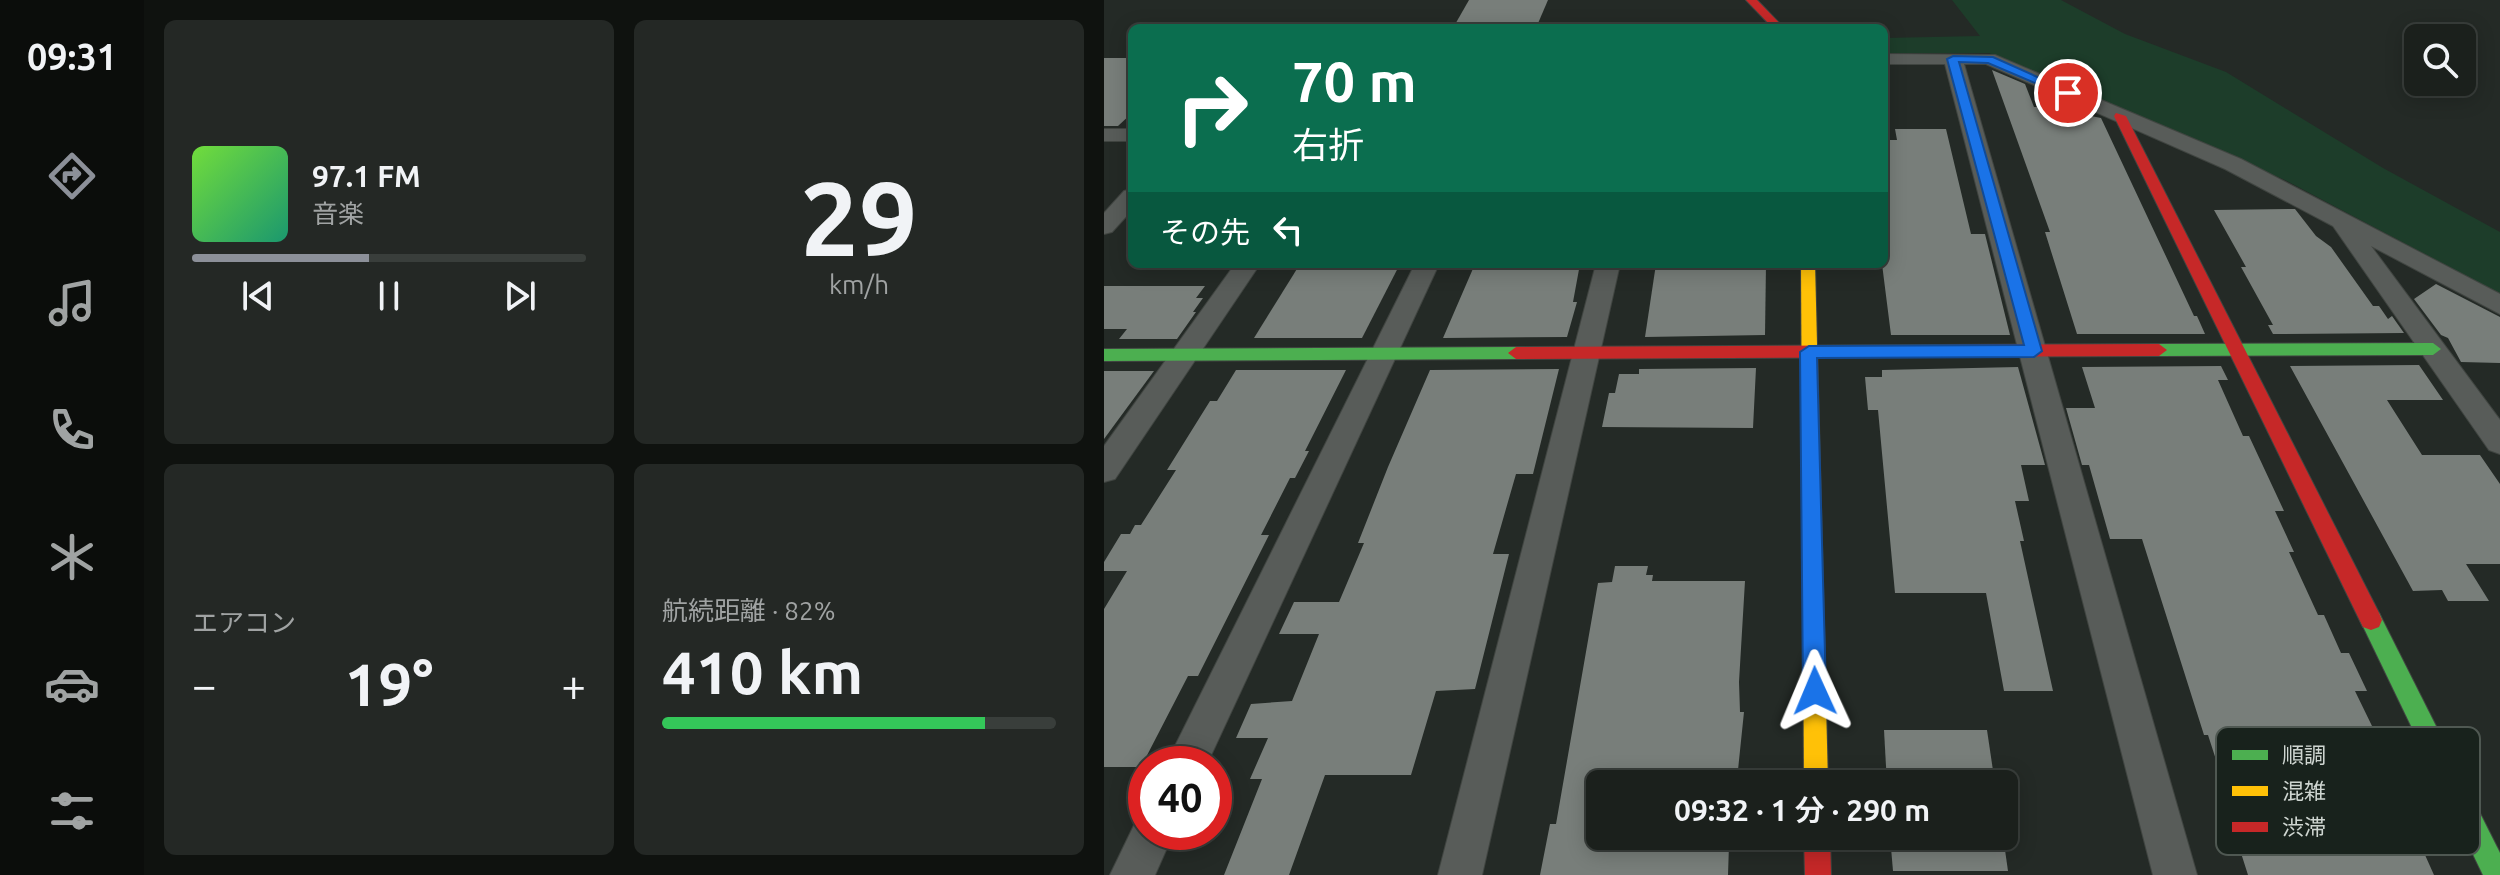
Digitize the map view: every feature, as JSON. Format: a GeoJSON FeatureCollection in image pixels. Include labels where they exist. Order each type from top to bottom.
{"type":"FeatureCollection","features":[{"type":"Feature","properties":{"kind":"street"},"geometry":{"type":"LineString","coordinates":[[1751,0],[1775,24]]}},
{"type":"Feature","properties":{"kind":"street"},"geometry":{"type":"LineString","coordinates":[[1888,59],[1989,59],[2233,164],[2500,305]]}},
{"type":"Feature","properties":{"kind":"street"},"geometry":{"type":"LineString","coordinates":[[1953,59],[2175,875]]}},
{"type":"Feature","properties":{"kind":"street"},"geometry":{"type":"LineString","coordinates":[[2120,116],[2423,727]]}},
{"type":"Feature","properties":{"kind":"street"},"geometry":{"type":"LineString","coordinates":[[1104,135],[1128,135]]}},
{"type":"Feature","properties":{"kind":"street"},"geometry":{"type":"LineString","coordinates":[[1104,227],[1128,200]]}},
{"type":"Feature","properties":{"kind":"street"},"geometry":{"type":"LineString","coordinates":[[2340,221],[2500,442]]}},
{"type":"Feature","properties":{"kind":"street"},"geometry":{"type":"LineString","coordinates":[[1104,470],[1245,268]]}},
{"type":"Feature","properties":{"kind":"street"},"geometry":{"type":"LineString","coordinates":[[1195,746],[1425,268]]}},
{"type":"Feature","properties":{"kind":"street"},"geometry":{"type":"LineString","coordinates":[[1460,875],[1607,268]]}},
{"type":"Feature","properties":{"kind":"street"},"geometry":{"type":"LineString","coordinates":[[1808,268],[1816,770]]}},
{"type":"Feature","properties":{"kind":"street"},"geometry":{"type":"LineString","coordinates":[[1104,355],[2433,349]]}},
{"type":"Feature","properties":{"kind":"street"},"geometry":{"type":"LineString","coordinates":[[2480,841],[2497,875]]}},
{"type":"Feature","properties":{"kind":"street"},"geometry":{"type":"LineString","coordinates":[[1132,875],[1144,850]]}},
{"type":"Feature","properties":{"kind":"street"},"geometry":{"type":"LineString","coordinates":[[1817,850],[1818,875]]}},
{"type":"Feature","properties":{"kind":"green space"},"geometry":{"type":"Polygon","coordinates":[[[1952,0],[2061,0],[2125,34],[2226,72],[2383,168],[2500,232],[2500,294],[2285,180],[1989,53],[1888,53],[1888,38],[1980,36],[1952,0]]]}},
{"type":"Feature","properties":{"kind":"building"},"geometry":{"type":"Polygon","coordinates":[[[1469,0],[1548,0],[1538,24],[1455,24],[1469,0]]]}},
{"type":"Feature","properties":{"kind":"building"},"geometry":{"type":"Polygon","coordinates":[[[1104,58],[1128,58],[1128,117],[1118,126],[1104,126],[1104,58]]]}},
{"type":"Feature","properties":{"kind":"building"},"geometry":{"type":"Polygon","coordinates":[[[1992,70],[2025,84],[2034,107],[2076,107],[2086,115],[2101,118],[2205,334],[2077,334],[2045,232],[2050,232],[1992,70]]]}},
{"type":"Feature","properties":{"kind":"building"},"geometry":{"type":"Polygon","coordinates":[[[1895,129],[1946,129],[1971,234],[1985,234],[2010,335],[1891,335],[1883,268],[1888,268],[1888,140],[1897,140],[1895,129]]]}},
{"type":"Feature","properties":{"kind":"building"},"geometry":{"type":"Polygon","coordinates":[[[2295,209],[2316,236],[2331,247],[2373,306],[2379,306],[2388,319],[2392,316],[2404,333],[2273,334],[2268,325],[2273,325],[2241,267],[2246,267],[2214,210],[2295,209]]]}},
{"type":"Feature","properties":{"kind":"building"},"geometry":{"type":"Polygon","coordinates":[[[1298,268],[1398,268],[1362,338],[1254,338],[1298,268]]]}},
{"type":"Feature","properties":{"kind":"building"},"geometry":{"type":"Polygon","coordinates":[[[1473,268],[1579,268],[1573,302],[1577,302],[1567,337],[1443,338],[1473,268]]]}},
{"type":"Feature","properties":{"kind":"building"},"geometry":{"type":"Polygon","coordinates":[[[1655,268],[1766,268],[1765,335],[1645,337],[1655,268]]]}},
{"type":"Feature","properties":{"kind":"building"},"geometry":{"type":"Polygon","coordinates":[[[2436,284],[2500,317],[2500,363],[2461,362],[2448,338],[2441,335],[2414,299],[2436,284]]]}},
{"type":"Feature","properties":{"kind":"building"},"geometry":{"type":"Polygon","coordinates":[[[1104,286],[1205,286],[1196,298],[1203,298],[1193,312],[1196,312],[1177,339],[1119,339],[1127,329],[1104,329],[1104,286]]]}},
{"type":"Feature","properties":{"kind":"building"},"geometry":{"type":"Polygon","coordinates":[[[2419,365],[2443,400],[2387,400],[2422,455],[2480,455],[2500,484],[2500,564],[2466,564],[2489,601],[2448,601],[2442,590],[2413,591],[2290,366],[2419,365]]]}},
{"type":"Feature","properties":{"kind":"building"},"geometry":{"type":"Polygon","coordinates":[[[2221,366],[2228,380],[2218,380],[2243,436],[2249,436],[2284,511],[2275,511],[2294,552],[2289,552],[2318,615],[2324,615],[2341,653],[2349,653],[2367,691],[2355,691],[2372,727],[2216,727],[2216,760],[2208,735],[2204,735],[2142,539],[2110,539],[2089,465],[2082,465],[2066,408],[2095,408],[2082,367],[2221,366]]]}},
{"type":"Feature","properties":{"kind":"building"},"geometry":{"type":"Polygon","coordinates":[[[2018,367],[2045,465],[2021,465],[2029,501],[2015,501],[2024,541],[2020,541],[2053,691],[2004,691],[1986,593],[1895,593],[1878,410],[1868,410],[1865,377],[1882,377],[1882,370],[2018,367]]]}},
{"type":"Feature","properties":{"kind":"building"},"geometry":{"type":"Polygon","coordinates":[[[1756,368],[1753,428],[1602,427],[1609,393],[1615,393],[1619,374],[1639,374],[1639,369],[1756,368]]]}},
{"type":"Feature","properties":{"kind":"building"},"geometry":{"type":"Polygon","coordinates":[[[1559,369],[1533,474],[1516,474],[1493,554],[1509,554],[1475,689],[1436,691],[1411,775],[1325,775],[1289,875],[1224,875],[1262,779],[1250,779],[1268,738],[1236,738],[1251,704],[1292,701],[1319,634],[1279,634],[1294,602],[1339,602],[1364,543],[1358,543],[1430,370],[1559,369]]]}},
{"type":"Feature","properties":{"kind":"building"},"geometry":{"type":"Polygon","coordinates":[[[1236,370],[1346,370],[1305,451],[1309,451],[1295,478],[1290,478],[1261,535],[1269,535],[1198,676],[1188,676],[1152,746],[1128,746],[1128,767],[1104,767],[1104,609],[1127,571],[1104,571],[1104,562],[1121,534],[1130,534],[1135,525],[1141,525],[1176,470],[1167,470],[1210,401],[1217,401],[1236,370]]]}},
{"type":"Feature","properties":{"kind":"building"},"geometry":{"type":"Polygon","coordinates":[[[1104,371],[1154,371],[1104,439],[1104,371]]]}},
{"type":"Feature","properties":{"kind":"building"},"geometry":{"type":"Polygon","coordinates":[[[1615,566],[1648,566],[1646,575],[1653,575],[1652,581],[1745,581],[1739,682],[1740,712],[1744,712],[1738,770],[1586,770],[1586,850],[1729,850],[1728,875],[1540,875],[1550,824],[1556,824],[1598,583],[1612,582],[1615,566]]]}},
{"type":"Feature","properties":{"kind":"building"},"geometry":{"type":"Polygon","coordinates":[[[1884,730],[1987,730],[1993,770],[1886,770],[1884,730]]]}},
{"type":"Feature","properties":{"kind":"building"},"geometry":{"type":"Polygon","coordinates":[[[1891,850],[2005,850],[2008,871],[1893,871],[1891,850]]]}},
{"type":"Feature","properties":{"kind":"building"},"geometry":{"type":"Polygon","coordinates":[[[2242,855],[2425,855],[2434,875],[2248,875],[2242,855]]]}},
{"type":"Feature","properties":{"kind":"traffic: fast"},"geometry":{"type":"LineString","coordinates":[[2159,350],[2433,349]]}},
{"type":"Feature","properties":{"kind":"traffic: fast"},"geometry":{"type":"LineString","coordinates":[[1104,355],[1516,353]]}},
{"type":"Feature","properties":{"kind":"traffic: fast"},"geometry":{"type":"LineString","coordinates":[[2371,620],[2424,727]]}},
{"type":"Feature","properties":{"kind":"traffic: fast"},"geometry":{"type":"LineString","coordinates":[[2480,841],[2497,875]]}},
{"type":"Feature","properties":{"kind":"traffic: slow"},"geometry":{"type":"LineString","coordinates":[[1808,268],[1816,770]]}},
{"type":"Feature","properties":{"kind":"traffic: jam"},"geometry":{"type":"LineString","coordinates":[[1751,0],[1775,24]]}},
{"type":"Feature","properties":{"kind":"traffic: jam"},"geometry":{"type":"LineString","coordinates":[[2120,116],[2371,620]]}},
{"type":"Feature","properties":{"kind":"traffic: jam"},"geometry":{"type":"LineString","coordinates":[[1516,353],[2159,350]]}},
{"type":"Feature","properties":{"kind":"traffic: jam"},"geometry":{"type":"LineString","coordinates":[[1817,850],[1818,875]]}},
{"type":"Feature","properties":{"kind":"route"},"geometry":{"type":"LineString","coordinates":[[1815,691],[1809,352],[2034,351],[1953,59],[1989,59],[2068,93]]}}]}
